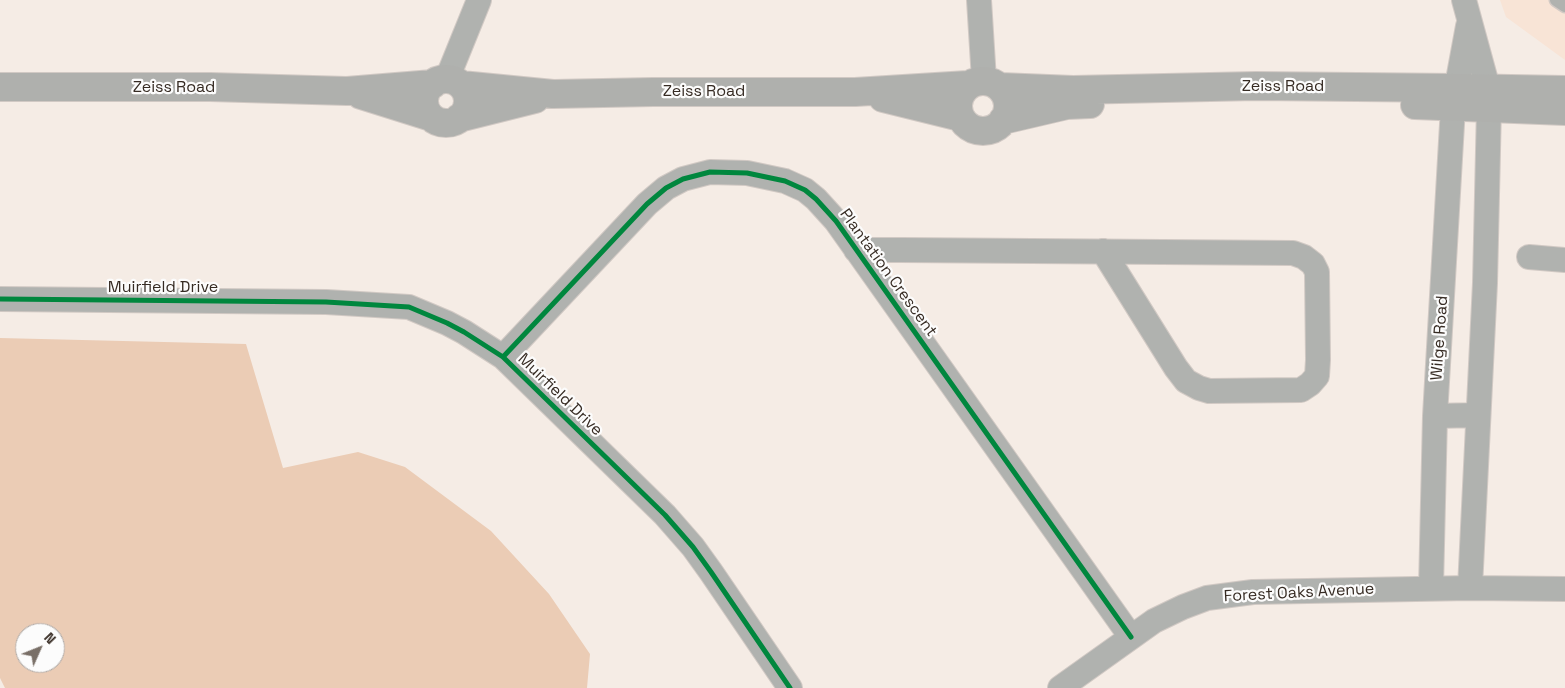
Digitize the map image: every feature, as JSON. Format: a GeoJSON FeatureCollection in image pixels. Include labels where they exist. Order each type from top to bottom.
{"type":"FeatureCollection","features":[{"type":"Feature","properties":{"kind":"street"},"geometry":{"type":"LineString","coordinates":[[447,82],[478,0]]}},
{"type":"Feature","properties":{"kind":"street"},"geometry":{"type":"LineString","coordinates":[[979,0],[984,84]]}},
{"type":"Feature","properties":{"kind":"street"},"geometry":{"type":"LineString","coordinates":[[1467,10],[1488,98],[1485,283],[1470,588]]}},
{"type":"Feature","properties":{"kind":"street","name":"Wilge Road"},"geometry":{"type":"LineString","coordinates":[[1432,588],[1435,416],[1455,97],[1467,10]]}},
{"type":"Feature","properties":{"kind":"street"},"geometry":{"type":"LineString","coordinates":[[447,82],[465,91],[468,98],[467,106],[459,118],[452,122],[445,122],[431,117],[424,104],[428,89],[447,82]]}},
{"type":"Feature","properties":{"kind":"street","name":"Zeiss Road"},"geometry":{"type":"LineString","coordinates":[[0,87],[210,87],[347,91],[447,82],[553,94],[855,92],[984,84],[1073,90],[1256,86],[1488,98],[1565,90]]}},
{"type":"Feature","properties":{"kind":"street"},"geometry":{"type":"LineString","coordinates":[[984,84],[1006,95],[1008,103],[1007,112],[998,126],[990,130],[972,129],[960,117],[957,108],[958,99],[962,91],[984,84]]}},
{"type":"Feature","properties":{"kind":"street","name":"Zeiss Road"},"geometry":{"type":"LineString","coordinates":[[347,91],[431,117]]}},
{"type":"Feature","properties":{"kind":"street","name":"Zeiss Road"},"geometry":{"type":"LineString","coordinates":[[855,92],[960,117]]}},
{"type":"Feature","properties":{"kind":"street","name":"Zeiss Road"},"geometry":{"type":"LineString","coordinates":[[459,118],[553,94]]}},
{"type":"Feature","properties":{"kind":"street","name":"Zeiss Road"},"geometry":{"type":"LineString","coordinates":[[1003,120],[1067,105],[1139,101],[1455,97]]}},
{"type":"Feature","properties":{"kind":"street","name":"Zeiss Road"},"geometry":{"type":"LineString","coordinates":[[1488,98],[1565,111]]}},
{"type":"Feature","properties":{"kind":"street","name":"Plantation Crescent"},"geometry":{"type":"LineString","coordinates":[[503,357],[647,204],[666,188],[683,179],[710,172],[747,173],[785,181],[805,190],[836,221],[1131,637]]}},
{"type":"Feature","properties":{"kind":"street"},"geometry":{"type":"LineString","coordinates":[[856,250],[1293,253],[1304,257],[1314,264],[1317,272],[1317,376],[1301,390],[1209,391],[1186,381],[1103,252]]}},
{"type":"Feature","properties":{"kind":"street"},"geometry":{"type":"LineString","coordinates":[[1529,257],[1565,260]]}},
{"type":"Feature","properties":{"kind":"street","name":"Muirfield Drive"},"geometry":{"type":"LineString","coordinates":[[6,299],[326,302],[409,307],[431,315],[503,357],[665,515],[702,560],[785,686]]}},
{"type":"Feature","properties":{"kind":"street"},"geometry":{"type":"LineString","coordinates":[[1435,416],[1478,415]]}},
{"type":"Feature","properties":{"kind":"street","name":"Forest Oaks Avenue"},"geometry":{"type":"LineString","coordinates":[[1060,688],[1154,621],[1207,598],[1253,592],[1432,588],[1565,589]]}},
{"type":"Feature","properties":{"kind":"lane"},"geometry":{"type":"LineString","coordinates":[[1556,0],[1565,6]]}},
{"type":"Feature","properties":{"kind":"shaded area"},"geometry":{"type":"Polygon","coordinates":[[[1500,0],[1565,0],[1565,60],[1506,17],[1500,0]]]}},
{"type":"Feature","properties":{"kind":"shaded area"},"geometry":{"type":"Polygon","coordinates":[[[0,338],[246,344],[283,468],[358,452],[405,467],[491,531],[549,594],[590,654],[587,688],[5,688],[0,678],[0,338]]]}},
{"type":"Feature","properties":{"kind":"cycle path"},"geometry":{"type":"LineString","coordinates":[[503,357],[647,204],[666,188],[683,179],[710,172],[747,173],[785,181],[805,190],[836,221],[1131,637]]}},
{"type":"Feature","properties":{"kind":"cycle path"},"geometry":{"type":"LineString","coordinates":[[0,299],[326,302],[409,307],[447,323],[503,357],[665,515],[693,547],[790,688]]}}]}
